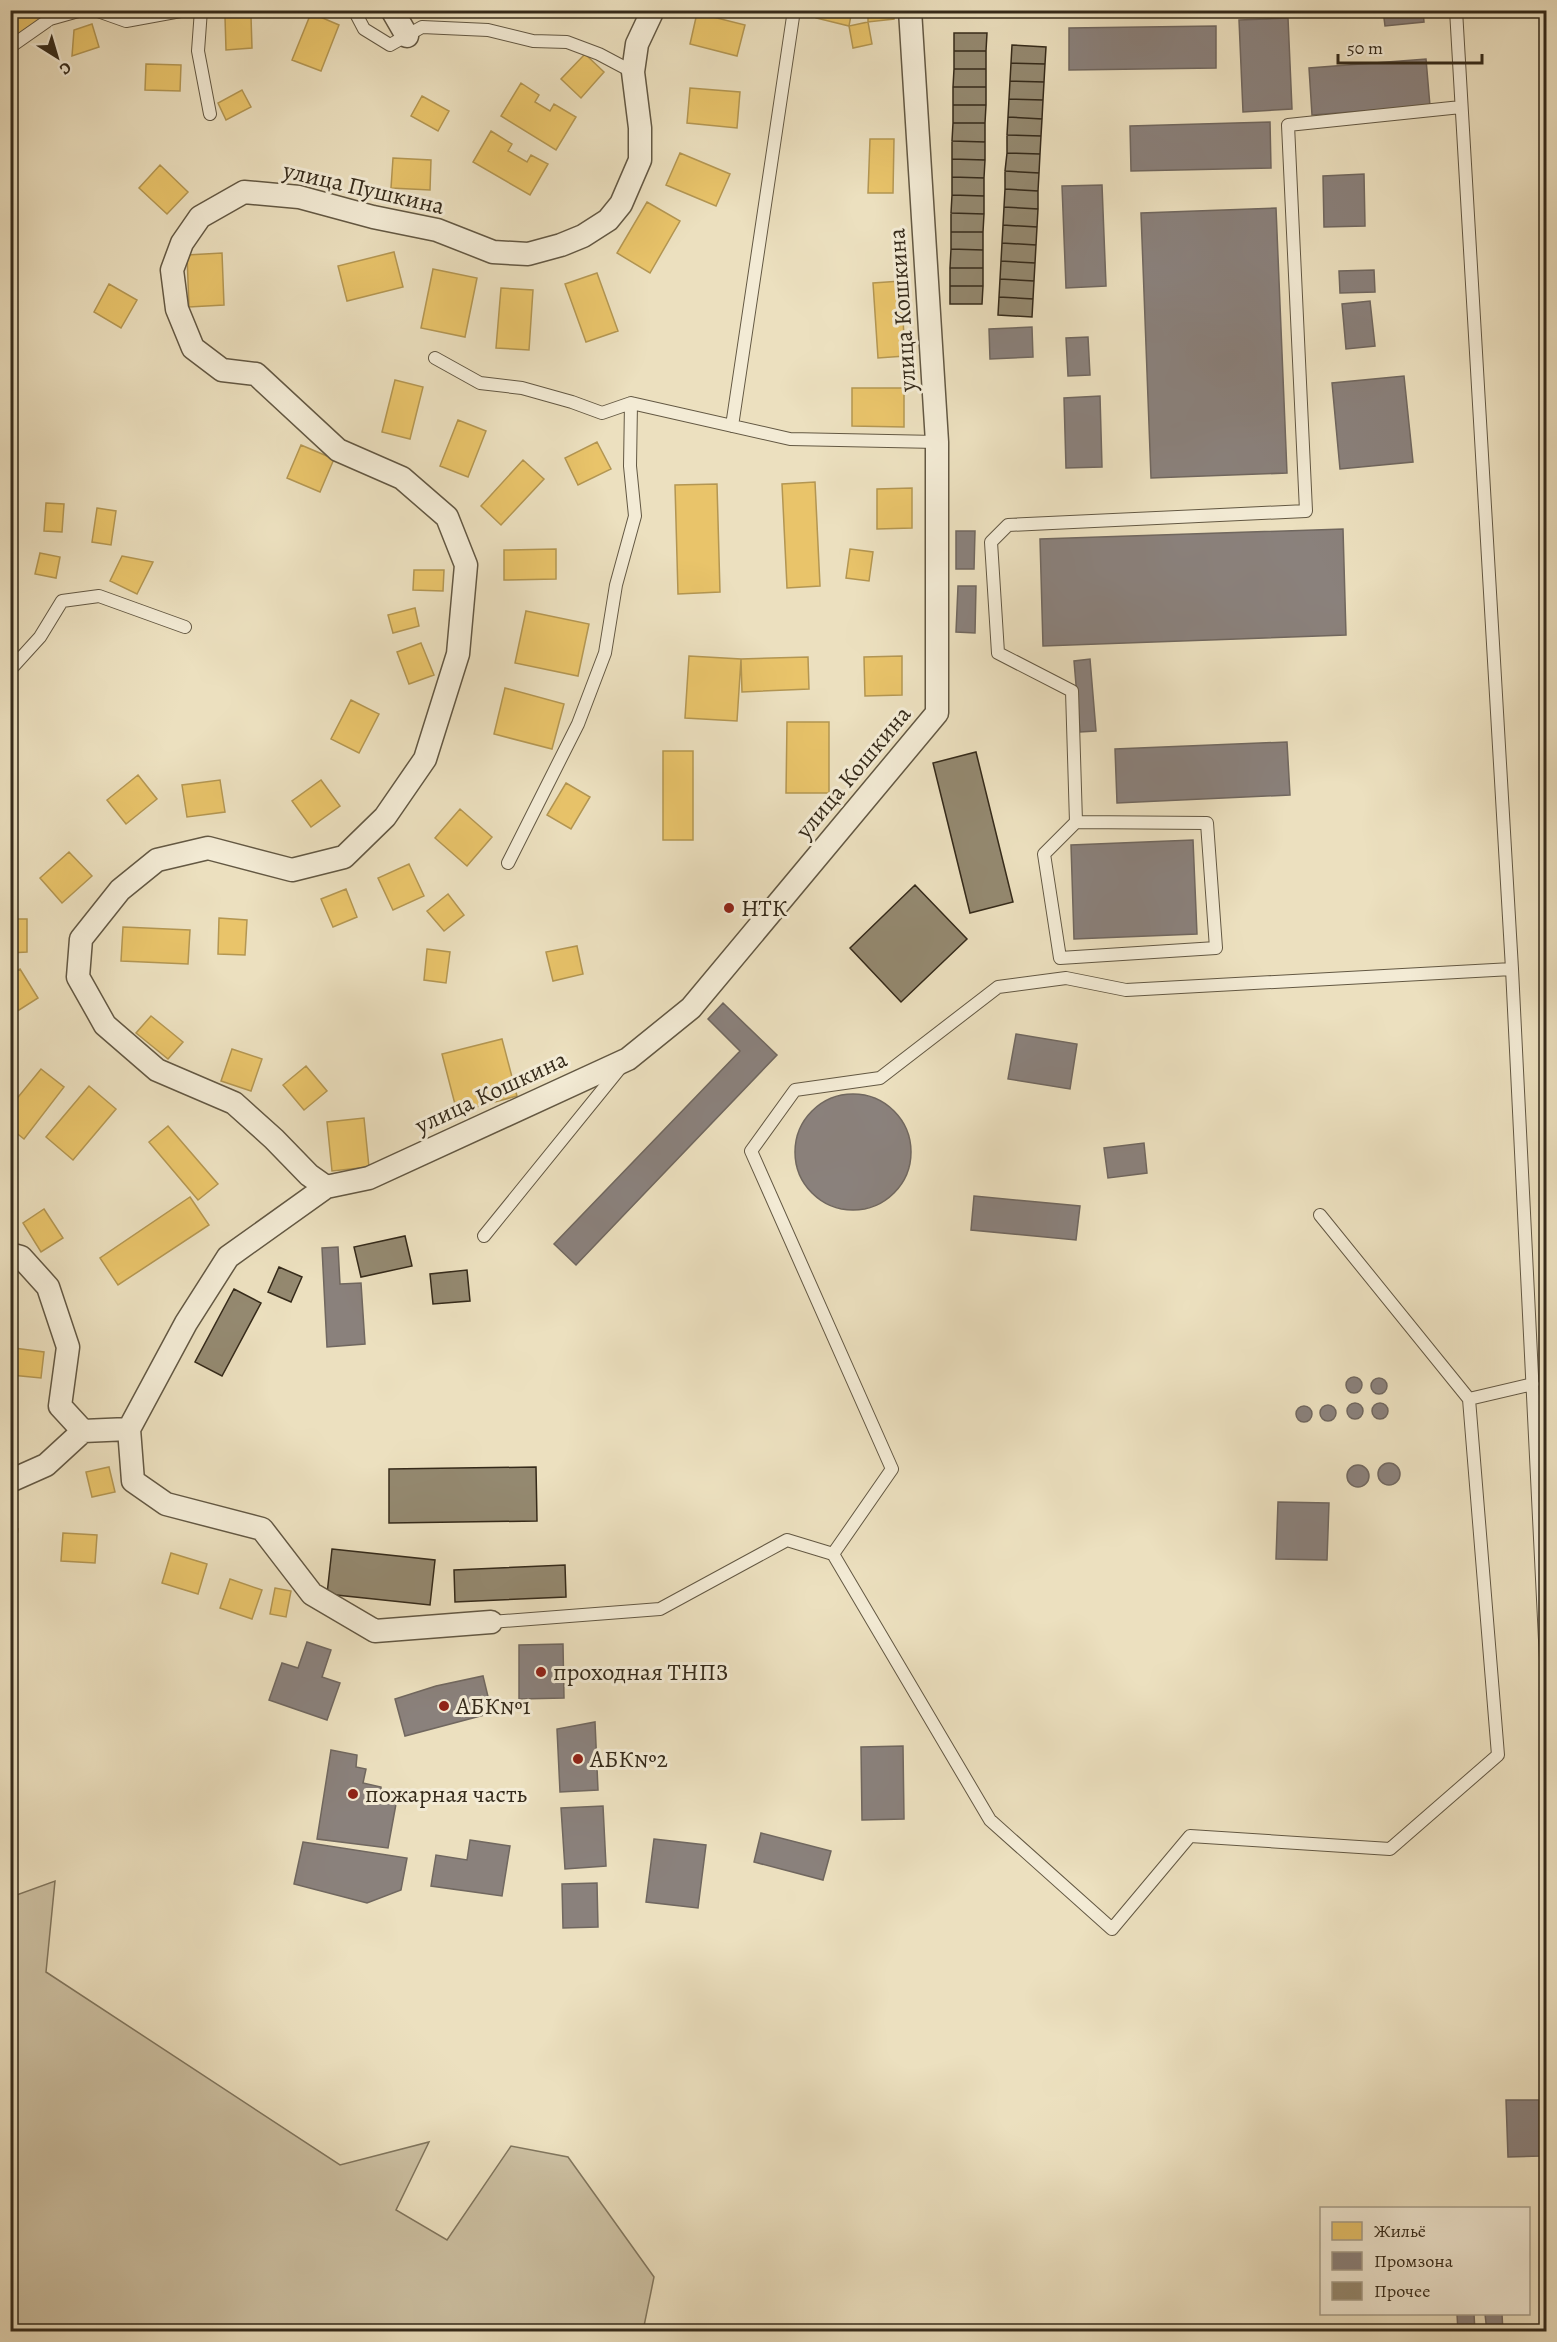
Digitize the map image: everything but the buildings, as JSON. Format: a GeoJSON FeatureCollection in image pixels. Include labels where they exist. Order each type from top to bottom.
{"type":"FeatureCollection","features":[{"type":"Feature","properties":{"kind":"street"},"geometry":{"type":"LineString","coordinates":[[392,10],[407,36]]}},
{"type":"Feature","properties":{"kind":"street","name":"улица Пушкина"},"geometry":{"type":"LineString","coordinates":[[326,1187],[309,1175],[234,1103],[157,1070],[105,1025],[78,977],[81,939],[120,890],[157,860],[208,848],[292,870],[344,857],[385,817],[424,759],[458,654],[466,565],[447,517],[402,478],[339,450],[256,374],[222,370],[193,348],[177,309],[172,270],[182,243],[200,217],[244,192],[299,197],[374,217],[437,230],[493,252],[528,254],[583,236],[608,220],[621,204],[640,159],[640,128],[633,72],[637,44],[653,10]]}},
{"type":"Feature","properties":{"kind":"street","name":"улица Кошкина"},"geometry":{"type":"LineString","coordinates":[[326,1187],[369,1178],[628,1059],[691,1008],[936,713],[937,442],[910,10]]}},
{"type":"Feature","properties":{"kind":"street"},"geometry":{"type":"LineString","coordinates":[[326,1187],[228,1257],[186,1323],[129,1429],[133,1481],[166,1504],[262,1529],[312,1594],[375,1631],[491,1622]]}},
{"type":"Feature","properties":{"kind":"street"},"geometry":{"type":"LineString","coordinates":[[10,1254],[21,1257],[48,1287],[68,1347],[60,1406],[83,1431]]}},
{"type":"Feature","properties":{"kind":"street"},"geometry":{"type":"LineString","coordinates":[[10,1481],[46,1465],[83,1431],[129,1429]]}},
{"type":"Feature","properties":{"kind":"lane"},"geometry":{"type":"LineString","coordinates":[[10,47],[50,19],[82,10]]}},
{"type":"Feature","properties":{"kind":"lane"},"geometry":{"type":"LineString","coordinates":[[95,10],[126,21],[186,10]]}},
{"type":"Feature","properties":{"kind":"lane"},"geometry":{"type":"LineString","coordinates":[[201,10],[198,51],[210,114]]}},
{"type":"Feature","properties":{"kind":"lane"},"geometry":{"type":"LineString","coordinates":[[354,10],[364,29],[390,45],[422,27],[488,30],[533,41],[567,42],[599,54],[633,72]]}},
{"type":"Feature","properties":{"kind":"lane"},"geometry":{"type":"LineString","coordinates":[[732,426],[794,10]]}},
{"type":"Feature","properties":{"kind":"lane"},"geometry":{"type":"LineString","coordinates":[[1456,10],[1512,969],[1546,1660]]}},
{"type":"Feature","properties":{"kind":"lane"},"geometry":{"type":"LineString","coordinates":[[1076,822],[1207,823],[1216,948],[1060,958],[1044,854],[1076,822],[1072,691],[998,653],[991,542],[1008,525],[1306,511],[1288,126],[1461,106]]}},
{"type":"Feature","properties":{"kind":"lane"},"geometry":{"type":"LineString","coordinates":[[435,358],[480,383],[522,388],[602,413],[631,404],[790,439],[937,442]]}},
{"type":"Feature","properties":{"kind":"lane"},"geometry":{"type":"LineString","coordinates":[[508,863],[578,724],[605,653],[616,585],[635,516],[630,466],[631,404]]}},
{"type":"Feature","properties":{"kind":"lane"},"geometry":{"type":"LineString","coordinates":[[10,670],[40,637],[62,601],[99,596],[185,627]]}},
{"type":"Feature","properties":{"kind":"lane"},"geometry":{"type":"LineString","coordinates":[[833,1554],[892,1468],[751,1151],[795,1090],[880,1078],[998,987],[1066,978],[1126,990],[1512,969]]}},
{"type":"Feature","properties":{"kind":"lane"},"geometry":{"type":"LineString","coordinates":[[484,1236],[628,1059]]}},
{"type":"Feature","properties":{"kind":"lane"},"geometry":{"type":"LineString","coordinates":[[491,1622],[660,1609],[787,1540],[833,1554],[990,1820],[1112,1929],[1190,1836],[1390,1849],[1498,1755],[1469,1399],[1320,1215]]}},
{"type":"Feature","properties":{"kind":"lane"},"geometry":{"type":"LineString","coordinates":[[1469,1399],[1533,1384]]}},
{"type":"Feature","properties":{"kind":"shaded area"},"geometry":{"type":"Polygon","coordinates":[[[55,1881],[46,1972],[340,2165],[429,2142],[396,2210],[447,2240],[511,2146],[568,2157],[654,2277],[643,2331],[11,2331],[11,1897],[55,1881]]]}},
{"type":"Feature","properties":{"kind":"place","name":"НТК"},"geometry":{"type":"Point","coordinates":[729,908]}},
{"type":"Feature","properties":{"kind":"place","name":"проходная ТНПЗ"},"geometry":{"type":"Point","coordinates":[541,1672]}},
{"type":"Feature","properties":{"kind":"place","name":"АБК№1"},"geometry":{"type":"Point","coordinates":[444,1706]}},
{"type":"Feature","properties":{"kind":"place","name":"АБК№2"},"geometry":{"type":"Point","coordinates":[578,1759]}},
{"type":"Feature","properties":{"kind":"place","name":"пожарная часть"},"geometry":{"type":"Point","coordinates":[353,1794]}}]}
